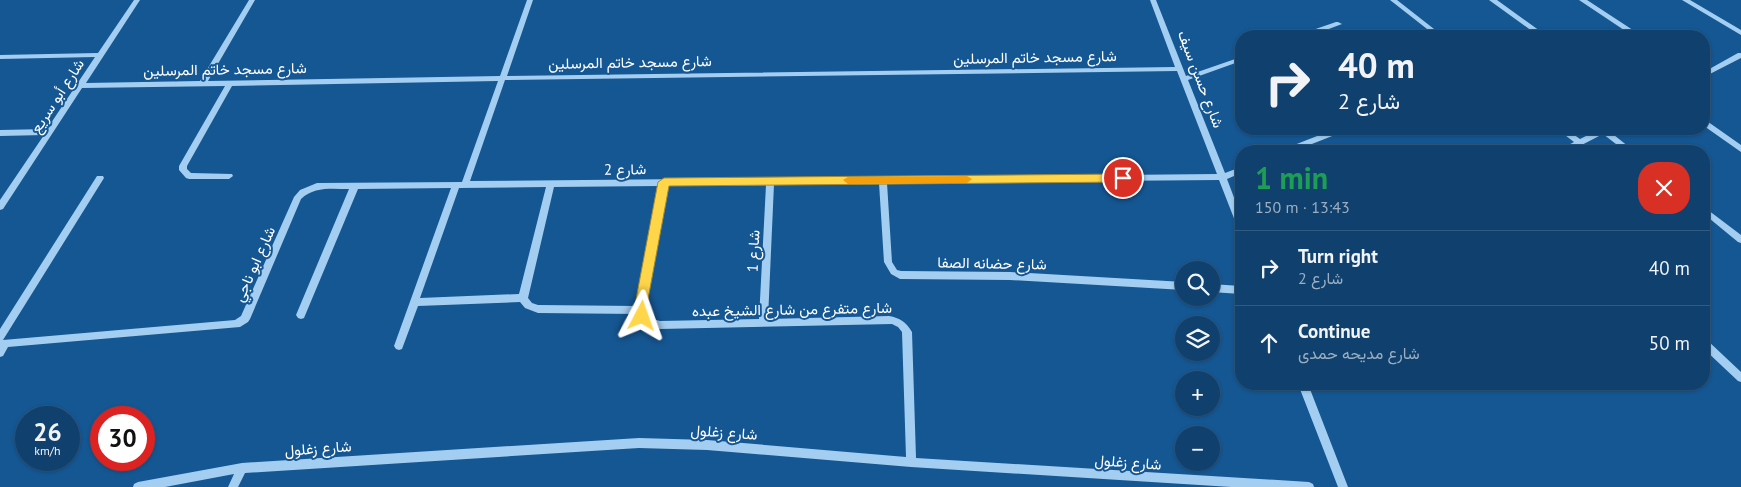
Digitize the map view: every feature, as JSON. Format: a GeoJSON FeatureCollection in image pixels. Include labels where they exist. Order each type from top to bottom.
{"type":"FeatureCollection","features":[{"type":"Feature","properties":{"kind":"street","name":"شارع أبو سريع"},"geometry":{"type":"LineString","coordinates":[[0,207],[137,0]]}},
{"type":"Feature","properties":{"kind":"street"},"geometry":{"type":"LineString","coordinates":[[203,83],[252,0]]}},
{"type":"Feature","properties":{"kind":"street"},"geometry":{"type":"LineString","coordinates":[[400,346],[415,302],[503,78],[530,0]]}},
{"type":"Feature","properties":{"kind":"street","name":"شارع حسن سيف"},"geometry":{"type":"LineString","coordinates":[[1154,0],[1235,210]]}},
{"type":"Feature","properties":{"kind":"street"},"geometry":{"type":"LineString","coordinates":[[1392,0],[1432,30]]}},
{"type":"Feature","properties":{"kind":"street"},"geometry":{"type":"LineString","coordinates":[[1492,0],[1534,30]]}},
{"type":"Feature","properties":{"kind":"street"},"geometry":{"type":"LineString","coordinates":[[1582,0],[1629,30]]}},
{"type":"Feature","properties":{"kind":"street"},"geometry":{"type":"LineString","coordinates":[[1685,0],[1741,33]]}},
{"type":"Feature","properties":{"kind":"street"},"geometry":{"type":"LineString","coordinates":[[1321,30],[1338,24]]}},
{"type":"Feature","properties":{"kind":"street"},"geometry":{"type":"LineString","coordinates":[[0,57],[100,55]]}},
{"type":"Feature","properties":{"kind":"street"},"geometry":{"type":"LineString","coordinates":[[1710,72],[1741,56]]}},
{"type":"Feature","properties":{"kind":"street"},"geometry":{"type":"LineString","coordinates":[[1184,79],[1235,61]]}},
{"type":"Feature","properties":{"kind":"street","name":"شارع مسجد خاتم المرسلين"},"geometry":{"type":"LineString","coordinates":[[80,86],[1180,69]]}},
{"type":"Feature","properties":{"kind":"street"},"geometry":{"type":"LineString","coordinates":[[229,176],[189,176],[183,170],[183,166],[230,83]]}},
{"type":"Feature","properties":{"kind":"street"},"geometry":{"type":"LineString","coordinates":[[1710,126],[1741,148]]}},
{"type":"Feature","properties":{"kind":"street"},"geometry":{"type":"LineString","coordinates":[[0,133],[49,132]]}},
{"type":"Feature","properties":{"kind":"street"},"geometry":{"type":"LineString","coordinates":[[1301,145],[1327,135]]}},
{"type":"Feature","properties":{"kind":"street"},"geometry":{"type":"LineString","coordinates":[[1570,135],[1580,143]]}},
{"type":"Feature","properties":{"kind":"street"},"geometry":{"type":"LineString","coordinates":[[1576,145],[1594,135]]}},
{"type":"Feature","properties":{"kind":"street"},"geometry":{"type":"LineString","coordinates":[[1611,135],[1623,145]]}},
{"type":"Feature","properties":{"kind":"street"},"geometry":{"type":"LineString","coordinates":[[883,180],[1223,177],[1235,172]]}},
{"type":"Feature","properties":{"kind":"street"},"geometry":{"type":"LineString","coordinates":[[0,353],[2,342],[100,178]]}},
{"type":"Feature","properties":{"kind":"street","name":"شارع 2"},"geometry":{"type":"LineString","coordinates":[[461,184],[883,180]]}},
{"type":"Feature","properties":{"kind":"street","name":"شارع حضانه الصفا"},"geometry":{"type":"LineString","coordinates":[[883,180],[888,262],[890,268],[900,275],[1010,276],[1175,285]]}},
{"type":"Feature","properties":{"kind":"street","name":"شارع 1"},"geometry":{"type":"LineString","coordinates":[[763,323],[770,181]]}},
{"type":"Feature","properties":{"kind":"street"},"geometry":{"type":"LineString","coordinates":[[551,183],[523,298],[527,305],[538,309],[640,310],[664,182]]}},
{"type":"Feature","properties":{"kind":"street","name":"شارع ابو ناجي"},"geometry":{"type":"LineString","coordinates":[[2,342],[238,324],[245,319],[298,197],[303,192],[316,186],[461,184]]}},
{"type":"Feature","properties":{"kind":"street"},"geometry":{"type":"LineString","coordinates":[[301,315],[354,185]]}},
{"type":"Feature","properties":{"kind":"street"},"geometry":{"type":"LineString","coordinates":[[1710,215],[1741,240]]}},
{"type":"Feature","properties":{"kind":"street"},"geometry":{"type":"LineString","coordinates":[[1220,289],[1235,290]]}},
{"type":"Feature","properties":{"kind":"street"},"geometry":{"type":"LineString","coordinates":[[415,302],[523,298]]}},
{"type":"Feature","properties":{"kind":"street","name":"شارع متفرع من شارع الشيخ عبده"},"geometry":{"type":"LineString","coordinates":[[640,310],[646,321],[660,325],[892,320],[905,326],[907,332],[911,462]]}},
{"type":"Feature","properties":{"kind":"street"},"geometry":{"type":"LineString","coordinates":[[1710,350],[1741,378]]}},
{"type":"Feature","properties":{"kind":"street"},"geometry":{"type":"LineString","coordinates":[[1305,390],[1343,487]]}},
{"type":"Feature","properties":{"kind":"street","name":"شارع زغلول"},"geometry":{"type":"LineString","coordinates":[[138,487],[242,468],[639,443],[707,445],[911,462],[1309,487]]}},
{"type":"Feature","properties":{"kind":"street"},"geometry":{"type":"LineString","coordinates":[[233,487],[242,468]]}},
{"type":"Feature","properties":{"kind":"slow traffic"},"geometry":{"type":"LineString","coordinates":[[848,180],[967,179]]}},
{"type":"Feature","properties":{"kind":"route"},"geometry":{"type":"LineString","coordinates":[[642,316],[640,310],[664,182],[1123,178]]}}]}
